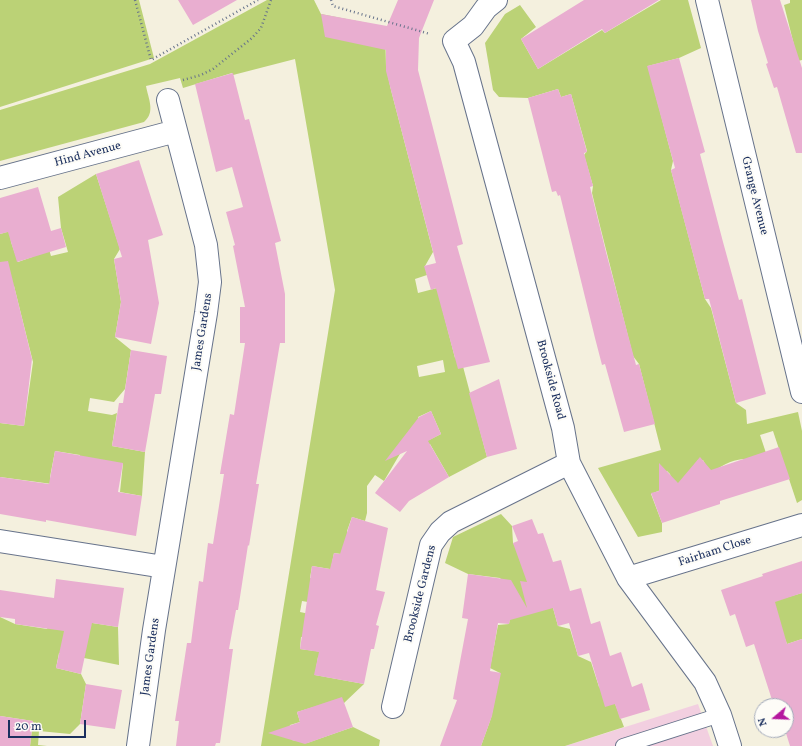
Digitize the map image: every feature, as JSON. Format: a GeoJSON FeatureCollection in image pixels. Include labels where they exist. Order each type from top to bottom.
{"type":"FeatureCollection","features":[{"type":"Feature","properties":{"kind":"street"},"geometry":{"type":"LineString","coordinates":[[454,41],[473,26],[486,8],[496,0]]}},
{"type":"Feature","properties":{"kind":"street","name":"Grange Avenue"},"geometry":{"type":"LineString","coordinates":[[707,0],[802,392]]}},
{"type":"Feature","properties":{"kind":"street","name":"Brookside Road"},"geometry":{"type":"LineString","coordinates":[[454,41],[464,62],[563,428],[569,463],[628,578],[705,682],[720,715],[730,746]]}},
{"type":"Feature","properties":{"kind":"street","name":"James Gardens"},"geometry":{"type":"LineString","coordinates":[[138,746],[164,567],[210,282],[206,245],[168,100]]}},
{"type":"Feature","properties":{"kind":"street","name":"Hind Avenue"},"geometry":{"type":"LineString","coordinates":[[0,178],[176,131]]}},
{"type":"Feature","properties":{"kind":"street","name":"Brookside Gardens"},"geometry":{"type":"LineString","coordinates":[[393,707],[431,545],[440,532],[451,522],[569,463]]}},
{"type":"Feature","properties":{"kind":"street","name":"Fairham Close"},"geometry":{"type":"LineString","coordinates":[[628,578],[802,525]]}},
{"type":"Feature","properties":{"kind":"street"},"geometry":{"type":"LineString","coordinates":[[0,541],[164,567]]}},
{"type":"Feature","properties":{"kind":"lane"},"geometry":{"type":"LineString","coordinates":[[623,746],[720,715]]}},
{"type":"Feature","properties":{"kind":"path"},"geometry":{"type":"LineString","coordinates":[[135,0],[151,60],[258,0]]}},
{"type":"Feature","properties":{"kind":"path"},"geometry":{"type":"LineString","coordinates":[[168,100],[164,85],[207,72],[258,32],[264,22],[271,0]]}},
{"type":"Feature","properties":{"kind":"path"},"geometry":{"type":"LineString","coordinates":[[331,0],[333,6],[454,41]]}},
{"type":"Feature","properties":{"kind":"shaded area"},"geometry":{"type":"Polygon","coordinates":[[[698,704],[713,746],[565,746],[698,704]]]}},
{"type":"Feature","properties":{"kind":"green space"},"geometry":{"type":"Polygon","coordinates":[[[0,0],[139,0],[154,58],[0,107],[0,0]]]}},
{"type":"Feature","properties":{"kind":"green space"},"geometry":{"type":"Polygon","coordinates":[[[267,0],[314,0],[321,14],[385,28],[386,67],[433,252],[425,266],[427,275],[415,279],[418,293],[437,288],[455,358],[461,359],[487,457],[449,477],[430,444],[420,450],[414,441],[404,447],[384,481],[375,475],[367,486],[367,513],[365,521],[352,517],[347,531],[350,547],[348,555],[334,553],[331,568],[344,570],[333,622],[326,621],[322,638],[328,639],[324,659],[318,657],[315,675],[364,684],[344,703],[316,712],[314,707],[297,712],[300,722],[290,725],[289,730],[292,740],[296,741],[305,737],[307,743],[353,727],[380,740],[379,746],[261,746],[335,290],[295,59],[233,75],[232,73],[183,88],[180,78],[146,86],[150,105],[150,114],[144,122],[0,161],[0,110],[150,64],[267,0]],[[443,360],[417,366],[419,377],[445,372],[443,360]],[[431,411],[418,417],[429,440],[441,434],[431,411]],[[312,566],[310,578],[340,583],[342,571],[312,566]],[[302,601],[300,612],[329,618],[331,606],[302,601]],[[301,637],[300,649],[323,652],[325,640],[301,637]]]}},
{"type":"Feature","properties":{"kind":"green space"},"geometry":{"type":"Polygon","coordinates":[[[661,0],[688,0],[701,48],[679,58],[648,66],[673,161],[671,170],[705,299],[711,308],[736,403],[746,410],[747,424],[798,412],[802,431],[802,500],[797,503],[773,431],[760,435],[768,459],[756,461],[747,459],[730,462],[721,466],[710,474],[703,460],[698,460],[695,467],[699,478],[674,485],[670,474],[667,471],[662,471],[659,474],[663,489],[651,494],[662,523],[662,532],[638,537],[598,468],[661,450],[639,364],[633,356],[600,226],[592,193],[593,186],[584,155],[587,151],[571,94],[561,97],[558,89],[528,98],[499,97],[493,90],[485,43],[505,14],[520,5],[536,27],[521,39],[538,69],[602,30],[605,33],[661,0]]]}},
{"type":"Feature","properties":{"kind":"green space"},"geometry":{"type":"Polygon","coordinates":[[[790,0],[802,0],[802,60],[798,61],[784,5],[790,3],[790,0]]]}},
{"type":"Feature","properties":{"kind":"green space"},"geometry":{"type":"Polygon","coordinates":[[[96,174],[120,249],[114,259],[121,302],[115,337],[131,350],[125,389],[114,402],[90,398],[88,411],[112,415],[117,413],[112,446],[145,452],[142,496],[120,492],[123,463],[74,482],[80,455],[55,451],[50,477],[52,484],[0,477],[0,423],[24,426],[33,362],[14,286],[0,287],[0,234],[10,231],[11,242],[18,262],[32,257],[26,237],[44,233],[51,256],[68,252],[61,228],[58,197],[96,174]]]}},
{"type":"Feature","properties":{"kind":"green space"},"geometry":{"type":"Polygon","coordinates":[[[501,514],[512,526],[513,543],[553,608],[558,626],[570,629],[578,656],[591,662],[599,687],[611,693],[624,727],[565,746],[481,746],[491,718],[500,673],[490,668],[498,625],[509,624],[513,597],[500,578],[468,574],[445,563],[453,537],[501,514]]]}},
{"type":"Feature","properties":{"kind":"green space"},"geometry":{"type":"Polygon","coordinates":[[[802,593],[802,639],[787,644],[771,602],[802,593]]]}},
{"type":"Feature","properties":{"kind":"green space"},"geometry":{"type":"Polygon","coordinates":[[[0,617],[15,624],[47,629],[52,620],[86,622],[118,627],[119,665],[59,653],[56,668],[81,674],[86,684],[80,724],[70,734],[39,731],[38,745],[47,746],[30,746],[33,721],[0,716],[0,617]]]}},
{"type":"Feature","properties":{"kind":"building"},"geometry":{"type":"Polygon","coordinates":[[[178,0],[237,0],[193,25],[178,0]]]}},
{"type":"Feature","properties":{"kind":"building"},"geometry":{"type":"Polygon","coordinates":[[[398,0],[434,0],[419,38],[418,70],[463,244],[457,246],[490,362],[458,369],[436,288],[431,290],[424,266],[436,263],[386,71],[386,50],[325,37],[321,14],[387,26],[398,0]]]}},
{"type":"Feature","properties":{"kind":"building"},"geometry":{"type":"Polygon","coordinates":[[[584,0],[659,0],[605,33],[602,29],[538,69],[521,39],[584,0]]]}},
{"type":"Feature","properties":{"kind":"building"},"geometry":{"type":"Polygon","coordinates":[[[751,0],[780,0],[802,68],[802,153],[796,153],[777,87],[774,88],[766,64],[768,63],[758,31],[751,0]]]}},
{"type":"Feature","properties":{"kind":"building"},"geometry":{"type":"Polygon","coordinates":[[[679,58],[705,152],[700,154],[739,300],[742,299],[766,394],[736,403],[709,299],[705,299],[680,205],[671,170],[675,168],[647,66],[679,58]]]}},
{"type":"Feature","properties":{"kind":"building"},"geometry":{"type":"Polygon","coordinates":[[[233,73],[245,120],[249,119],[281,241],[275,243],[285,294],[285,343],[280,343],[256,484],[259,484],[249,546],[248,545],[238,610],[236,610],[229,649],[233,649],[220,743],[216,743],[215,746],[176,746],[179,721],[175,721],[187,643],[191,643],[199,581],[203,582],[208,543],[213,544],[224,474],[220,474],[230,414],[234,415],[245,343],[240,343],[240,307],[245,307],[233,246],[235,245],[226,212],[243,207],[232,167],[216,172],[195,84],[233,73]]]}},
{"type":"Feature","properties":{"kind":"building"},"geometry":{"type":"Polygon","coordinates":[[[558,89],[561,97],[571,94],[587,152],[584,153],[593,186],[590,187],[606,252],[636,365],[639,364],[655,424],[624,432],[605,364],[602,365],[560,195],[558,196],[556,191],[552,192],[528,98],[558,89]]]}},
{"type":"Feature","properties":{"kind":"building"},"geometry":{"type":"Polygon","coordinates":[[[139,160],[163,235],[148,240],[159,303],[151,344],[115,337],[121,302],[114,259],[122,257],[96,174],[139,160]]]}},
{"type":"Feature","properties":{"kind":"building"},"geometry":{"type":"Polygon","coordinates":[[[38,187],[51,231],[61,228],[66,247],[17,262],[8,232],[0,234],[0,198],[38,187]]]}},
{"type":"Feature","properties":{"kind":"building"},"geometry":{"type":"Polygon","coordinates":[[[8,261],[32,359],[24,426],[0,423],[0,262],[8,261]]]}},
{"type":"Feature","properties":{"kind":"building"},"geometry":{"type":"Polygon","coordinates":[[[131,350],[167,356],[161,394],[155,394],[145,452],[112,446],[119,403],[123,403],[131,350]]]}},
{"type":"Feature","properties":{"kind":"building"},"geometry":{"type":"Polygon","coordinates":[[[499,379],[517,449],[487,457],[469,393],[499,379]]]}},
{"type":"Feature","properties":{"kind":"building"},"geometry":{"type":"Polygon","coordinates":[[[431,411],[441,434],[428,441],[449,477],[409,501],[400,512],[375,493],[407,451],[385,461],[419,417],[431,411]]]}},
{"type":"Feature","properties":{"kind":"building"},"geometry":{"type":"Polygon","coordinates":[[[779,447],[790,479],[720,501],[720,504],[662,523],[651,493],[659,491],[659,463],[678,483],[700,457],[711,470],[779,447]]]}},
{"type":"Feature","properties":{"kind":"building"},"geometry":{"type":"Polygon","coordinates":[[[55,451],[123,463],[118,492],[142,496],[136,536],[46,520],[46,522],[0,514],[0,477],[49,484],[55,451]]]}},
{"type":"Feature","properties":{"kind":"building"},"geometry":{"type":"Polygon","coordinates":[[[352,517],[388,528],[376,590],[385,592],[376,625],[379,626],[374,649],[371,649],[364,684],[314,675],[319,652],[300,649],[312,566],[330,569],[334,553],[340,554],[352,517]]]}},
{"type":"Feature","properties":{"kind":"building"},"geometry":{"type":"Polygon","coordinates":[[[532,519],[538,534],[543,533],[553,562],[561,560],[570,591],[581,588],[591,624],[600,621],[610,656],[621,652],[632,687],[642,683],[650,710],[620,719],[615,704],[605,707],[589,653],[578,656],[569,623],[558,626],[553,608],[510,620],[509,624],[498,623],[490,671],[501,673],[492,716],[481,746],[440,746],[457,700],[453,699],[468,619],[462,618],[468,574],[511,580],[527,608],[520,581],[527,582],[513,543],[518,541],[512,526],[532,519]]]}},
{"type":"Feature","properties":{"kind":"building"},"geometry":{"type":"Polygon","coordinates":[[[802,561],[802,593],[775,602],[787,644],[802,639],[802,746],[790,746],[788,738],[794,738],[794,698],[771,698],[754,644],[746,647],[735,614],[730,616],[721,590],[763,576],[762,574],[802,561]]]}},
{"type":"Feature","properties":{"kind":"building"},"geometry":{"type":"Polygon","coordinates":[[[56,579],[124,588],[118,627],[92,623],[81,674],[56,668],[64,631],[15,624],[15,619],[0,617],[0,590],[54,598],[56,579]]]}},
{"type":"Feature","properties":{"kind":"building"},"geometry":{"type":"Polygon","coordinates":[[[86,684],[122,690],[115,729],[80,724],[86,684]]]}},
{"type":"Feature","properties":{"kind":"building"},"geometry":{"type":"Polygon","coordinates":[[[342,697],[353,727],[305,744],[268,733],[300,722],[297,712],[342,697]]]}},
{"type":"Feature","properties":{"kind":"building"},"geometry":{"type":"Polygon","coordinates":[[[0,716],[33,721],[30,746],[0,746],[0,716]]]}}]}
